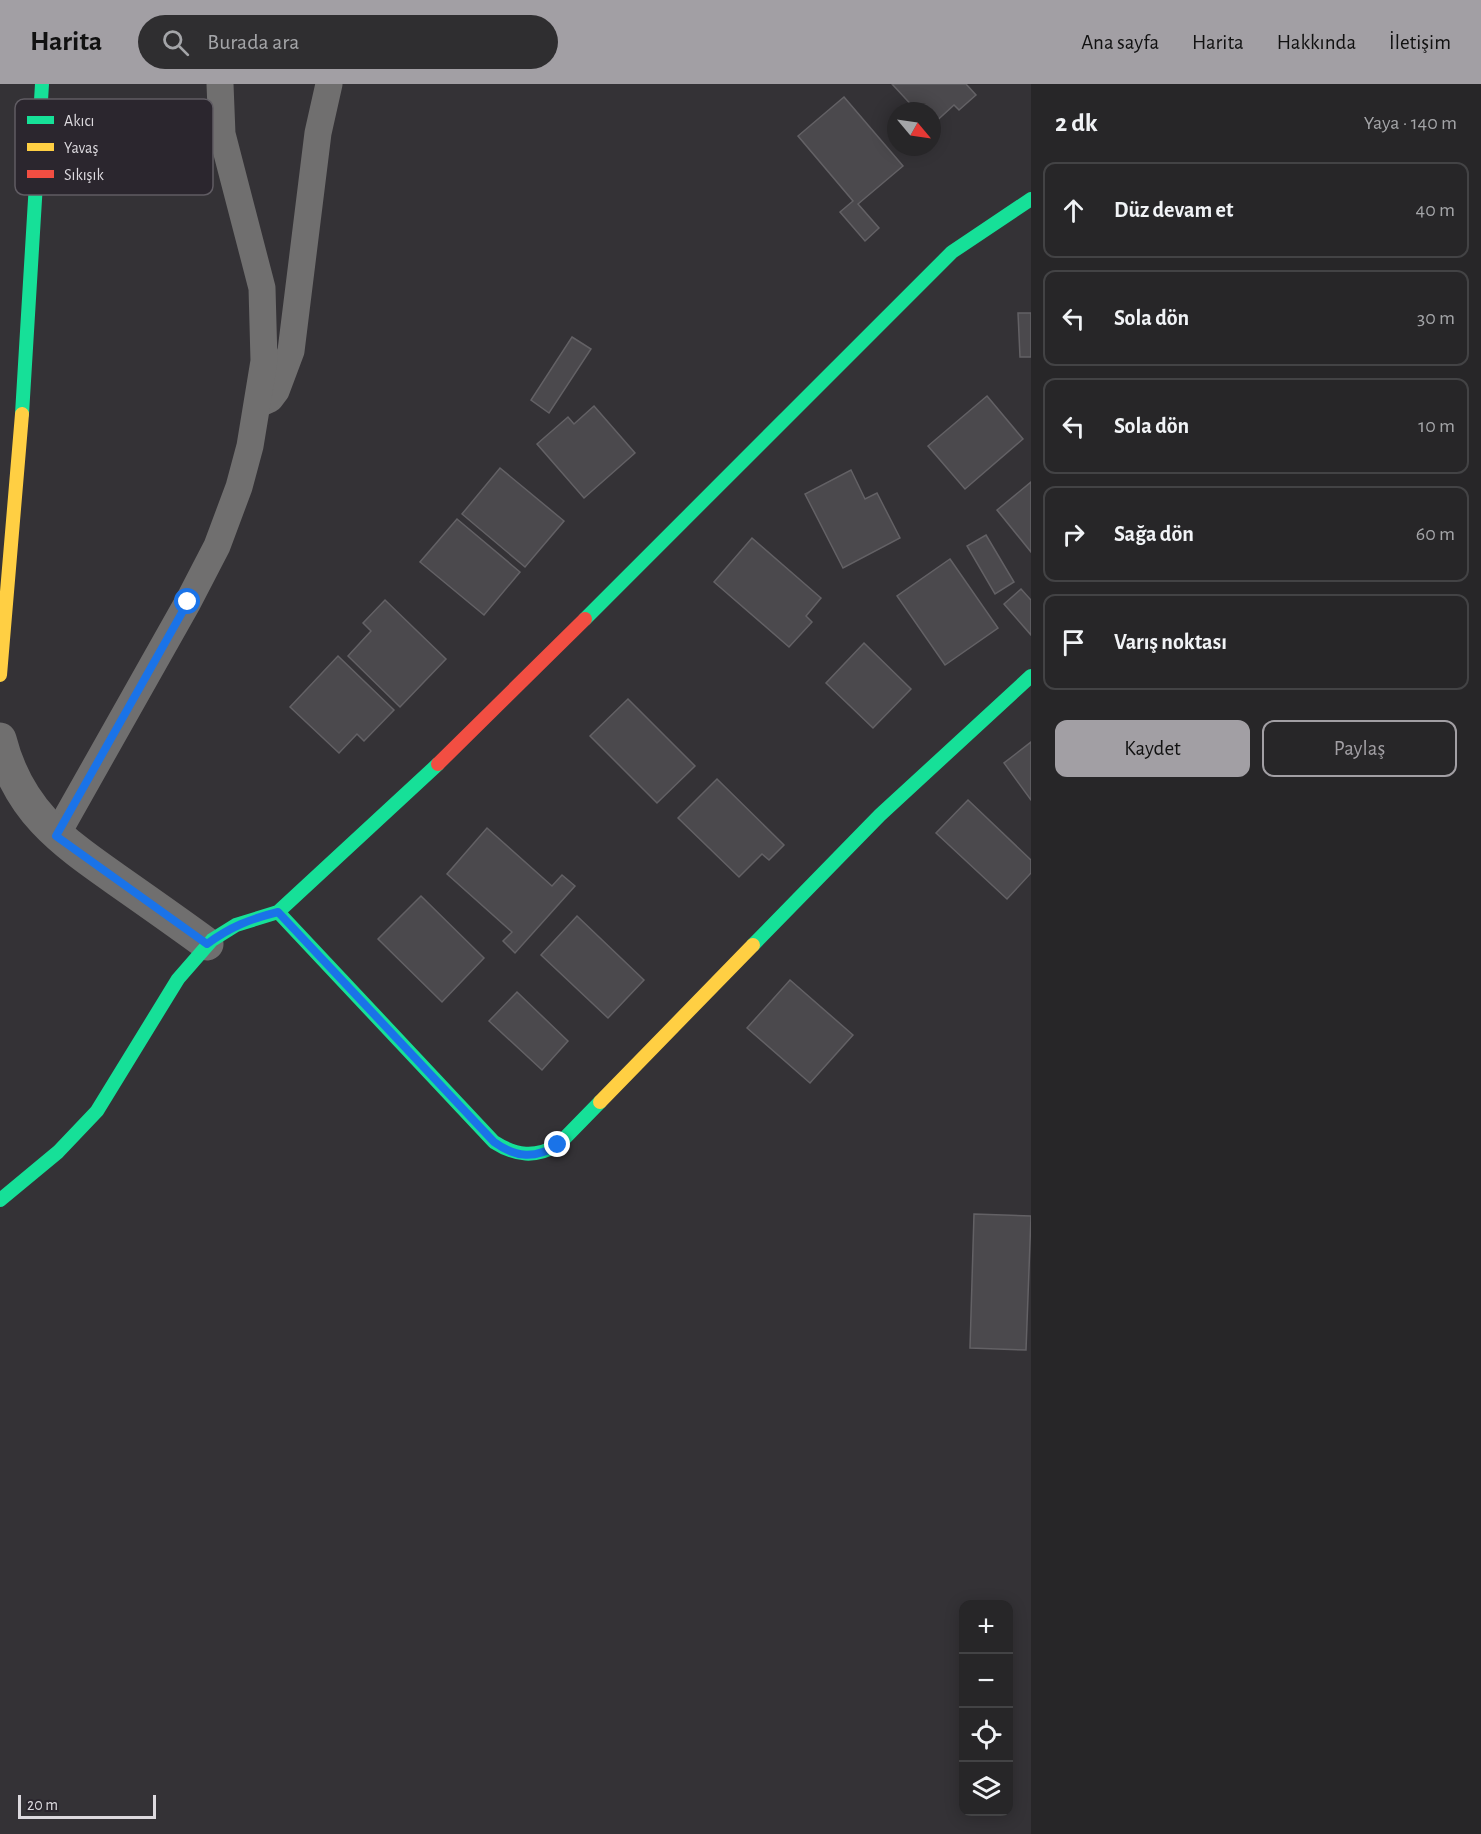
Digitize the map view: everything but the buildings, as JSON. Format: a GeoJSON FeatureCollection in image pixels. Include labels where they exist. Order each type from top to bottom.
{"type":"FeatureCollection","features":[{"type":"Feature","properties":{"kind":"street"},"geometry":{"type":"LineString","coordinates":[[41,99],[42,84]]}},
{"type":"Feature","properties":{"kind":"street"},"geometry":{"type":"LineString","coordinates":[[0,675],[24,391],[35,195]]}},
{"type":"Feature","properties":{"kind":"street"},"geometry":{"type":"LineString","coordinates":[[0,1200],[61,1151],[86,1125],[107,1097],[188,964],[207,944],[229,928],[253,918],[278,912],[462,742],[952,252],[1031,199]]}},
{"type":"Feature","properties":{"kind":"street"},"geometry":{"type":"LineString","coordinates":[[278,912],[494,1142],[517,1154],[530,1156],[545,1153],[558,1145],[880,815],[1031,675]]}},
{"type":"Feature","properties":{"kind":"street"},"geometry":{"type":"LineString","coordinates":[[0,739],[9,769],[22,796],[56,836],[207,944]]}},
{"type":"Feature","properties":{"kind":"lane"},"geometry":{"type":"LineString","coordinates":[[56,836],[188,602],[217,546],[239,487],[259,404],[264,362],[262,288],[222,134],[220,84]]}},
{"type":"Feature","properties":{"kind":"lane"},"geometry":{"type":"LineString","coordinates":[[259,404],[270,399],[276,391],[291,351],[318,133],[329,84]]}},
{"type":"Feature","properties":{"kind":"traffic: fast"},"geometry":{"type":"LineString","coordinates":[[41,99],[42,84]]}},
{"type":"Feature","properties":{"kind":"traffic: fast"},"geometry":{"type":"LineString","coordinates":[[22,414],[35,195]]}},
{"type":"Feature","properties":{"kind":"traffic: fast"},"geometry":{"type":"LineString","coordinates":[[585,619],[952,252],[1031,199]]}},
{"type":"Feature","properties":{"kind":"traffic: fast"},"geometry":{"type":"LineString","coordinates":[[753,945],[880,815],[1031,676]]}},
{"type":"Feature","properties":{"kind":"traffic: fast"},"geometry":{"type":"LineString","coordinates":[[0,1200],[58,1152],[97,1111],[178,979],[212,940],[236,925],[278,912],[438,764]]}},
{"type":"Feature","properties":{"kind":"traffic: fast"},"geometry":{"type":"LineString","coordinates":[[278,912],[494,1142],[502,1147],[526,1154],[550,1149],[558,1145],[600,1102]]}},
{"type":"Feature","properties":{"kind":"traffic: slow"},"geometry":{"type":"LineString","coordinates":[[0,675],[22,414]]}},
{"type":"Feature","properties":{"kind":"traffic: slow"},"geometry":{"type":"LineString","coordinates":[[600,1102],[753,945]]}},
{"type":"Feature","properties":{"kind":"traffic: jam"},"geometry":{"type":"LineString","coordinates":[[438,764],[585,619]]}},
{"type":"Feature","properties":{"kind":"route"},"geometry":{"type":"LineString","coordinates":[[188,602],[56,836],[207,944],[229,928],[253,918],[278,912],[494,1142],[505,1150],[530,1156],[545,1153],[558,1145]]}}]}
